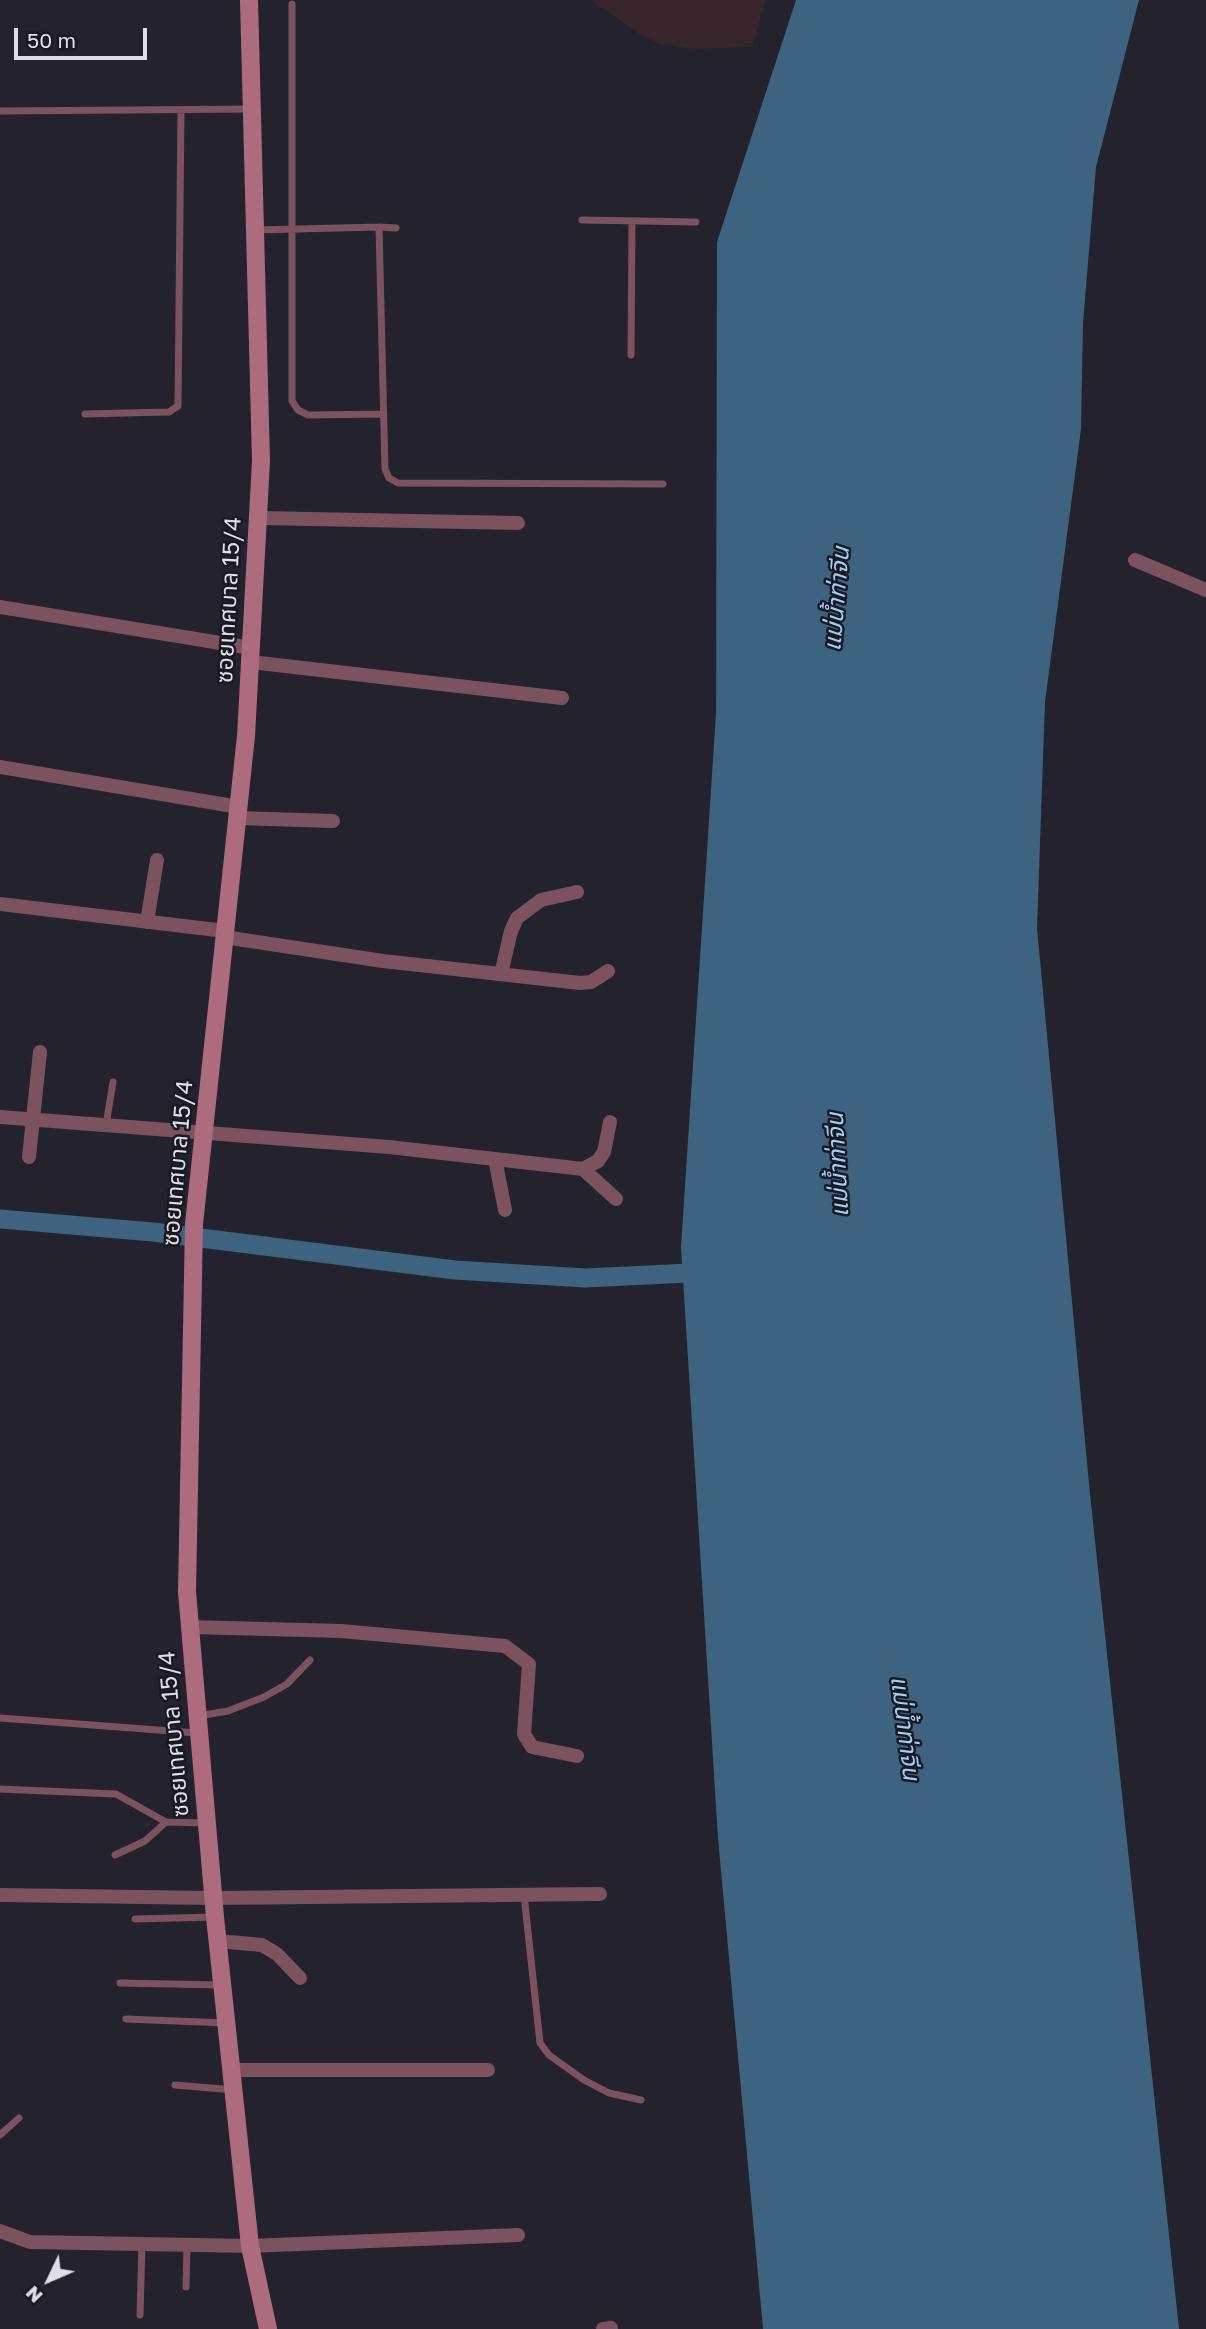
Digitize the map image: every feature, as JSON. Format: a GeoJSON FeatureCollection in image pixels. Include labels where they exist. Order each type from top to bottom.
{"type":"FeatureCollection","features":[{"type":"Feature","properties":{"kind":"street","name":"ซอยเทศบาล 15/4"},"geometry":{"type":"LineString","coordinates":[[249,0],[261,461],[251,655],[239,812],[194,1224],[187,1490],[190,1627],[213,1898],[250,2246],[268,2329]]}},
{"type":"Feature","properties":{"kind":"street"},"geometry":{"type":"LineString","coordinates":[[258,517],[518,523]]}},
{"type":"Feature","properties":{"kind":"street"},"geometry":{"type":"LineString","coordinates":[[1135,560],[1206,590]]}},
{"type":"Feature","properties":{"kind":"street"},"geometry":{"type":"LineString","coordinates":[[0,607],[251,655],[562,698]]}},
{"type":"Feature","properties":{"kind":"street"},"geometry":{"type":"LineString","coordinates":[[0,767],[239,812],[333,821]]}},
{"type":"Feature","properties":{"kind":"street"},"geometry":{"type":"LineString","coordinates":[[147,922],[157,860]]}},
{"type":"Feature","properties":{"kind":"street"},"geometry":{"type":"LineString","coordinates":[[501,974],[511,931],[517,918],[541,900],[577,892]]}},
{"type":"Feature","properties":{"kind":"street"},"geometry":{"type":"LineString","coordinates":[[0,904],[147,922],[383,961],[580,983],[591,982],[608,971]]}},
{"type":"Feature","properties":{"kind":"street"},"geometry":{"type":"LineString","coordinates":[[29,1157],[40,1052]]}},
{"type":"Feature","properties":{"kind":"street"},"geometry":{"type":"LineString","coordinates":[[0,1117],[205,1133],[583,1169],[598,1161],[604,1152],[610,1122]]}},
{"type":"Feature","properties":{"kind":"street"},"geometry":{"type":"LineString","coordinates":[[495,1159],[505,1210]]}},
{"type":"Feature","properties":{"kind":"street"},"geometry":{"type":"LineString","coordinates":[[583,1169],[616,1199]]}},
{"type":"Feature","properties":{"kind":"street"},"geometry":{"type":"LineString","coordinates":[[190,1627],[341,1632],[505,1646],[528,1664],[524,1734],[532,1747],[577,1756]]}},
{"type":"Feature","properties":{"kind":"street"},"geometry":{"type":"LineString","coordinates":[[0,1895],[213,1898],[600,1894]]}},
{"type":"Feature","properties":{"kind":"street"},"geometry":{"type":"LineString","coordinates":[[218,1941],[262,1945],[300,1978]]}},
{"type":"Feature","properties":{"kind":"street"},"geometry":{"type":"LineString","coordinates":[[233,2070],[488,2070]]}},
{"type":"Feature","properties":{"kind":"street"},"geometry":{"type":"LineString","coordinates":[[0,2231],[30,2242],[250,2246],[518,2235]]}},
{"type":"Feature","properties":{"kind":"lane"},"geometry":{"type":"LineString","coordinates":[[292,4],[292,401],[298,410],[308,415],[383,414]]}},
{"type":"Feature","properties":{"kind":"lane"},"geometry":{"type":"LineString","coordinates":[[0,111],[253,109]]}},
{"type":"Feature","properties":{"kind":"lane"},"geometry":{"type":"LineString","coordinates":[[85,414],[169,412],[178,406],[181,110]]}},
{"type":"Feature","properties":{"kind":"lane"},"geometry":{"type":"LineString","coordinates":[[582,220],[696,222]]}},
{"type":"Feature","properties":{"kind":"lane"},"geometry":{"type":"LineString","coordinates":[[631,355],[632,221]]}},
{"type":"Feature","properties":{"kind":"lane"},"geometry":{"type":"LineString","coordinates":[[379,227],[385,469],[389,478],[398,483],[663,484]]}},
{"type":"Feature","properties":{"kind":"lane"},"geometry":{"type":"LineString","coordinates":[[256,230],[396,228]]}},
{"type":"Feature","properties":{"kind":"lane"},"geometry":{"type":"LineString","coordinates":[[106,1125],[113,1082]]}},
{"type":"Feature","properties":{"kind":"lane"},"geometry":{"type":"LineString","coordinates":[[0,1718],[197,1725],[264,1697],[287,1684],[310,1660]]}},
{"type":"Feature","properties":{"kind":"lane"},"geometry":{"type":"LineString","coordinates":[[0,1789],[116,1794],[166,1822],[206,1823]]}},
{"type":"Feature","properties":{"kind":"lane"},"geometry":{"type":"LineString","coordinates":[[115,1855],[145,1841],[166,1822]]}},
{"type":"Feature","properties":{"kind":"lane"},"geometry":{"type":"LineString","coordinates":[[524,1894],[540,2043],[549,2055],[584,2080],[609,2093],[641,2100]]}},
{"type":"Feature","properties":{"kind":"lane"},"geometry":{"type":"LineString","coordinates":[[135,1919],[215,1917]]}},
{"type":"Feature","properties":{"kind":"lane"},"geometry":{"type":"LineString","coordinates":[[120,1983],[223,1985]]}},
{"type":"Feature","properties":{"kind":"lane"},"geometry":{"type":"LineString","coordinates":[[125,2019],[227,2023]]}},
{"type":"Feature","properties":{"kind":"lane"},"geometry":{"type":"LineString","coordinates":[[175,2085],[234,2090]]}},
{"type":"Feature","properties":{"kind":"lane"},"geometry":{"type":"LineString","coordinates":[[0,2136],[19,2118]]}},
{"type":"Feature","properties":{"kind":"lane"},"geometry":{"type":"LineString","coordinates":[[140,2315],[142,2243]]}},
{"type":"Feature","properties":{"kind":"lane"},"geometry":{"type":"LineString","coordinates":[[186,2287],[187,2244]]}},
{"type":"Feature","properties":{"kind":"shaded area"},"geometry":{"type":"Polygon","coordinates":[[[591,0],[766,0],[752,47],[692,49],[660,44],[641,35],[591,0]]]}},
{"type":"Feature","properties":{"kind":"water","name":"แม่น้ำท่าจีน"},"geometry":{"type":"Polygon","coordinates":[[[796,0],[1139,0],[1096,167],[1083,323],[1081,429],[1045,702],[1037,928],[1090,1494],[1179,2329],[763,2329],[718,1838],[681,1247],[716,714],[717,242],[796,0]]]}},
{"type":"Feature","properties":{"kind":"waterway"},"geometry":{"type":"LineString","coordinates":[[0,1219],[153,1232],[455,1270],[585,1278],[710,1272]]}}]}
